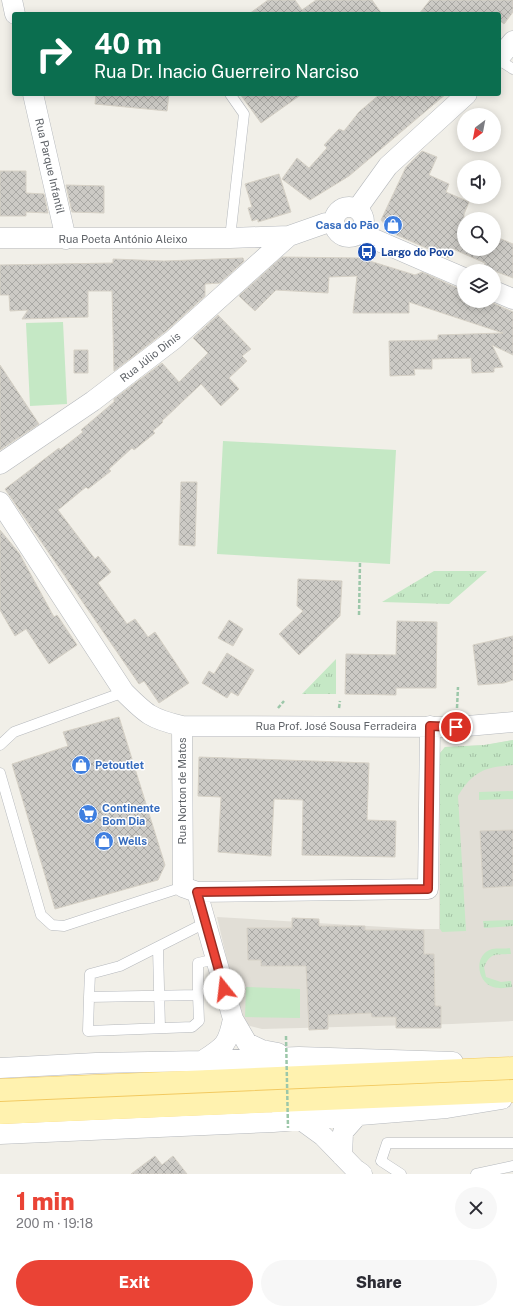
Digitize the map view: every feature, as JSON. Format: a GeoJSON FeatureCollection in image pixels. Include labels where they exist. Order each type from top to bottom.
{"type":"FeatureCollection","features":[{"type":"Feature","properties":{"kind":"main road"},"geometry":{"type":"LineString","coordinates":[[0,1090],[513,1068]]}},
{"type":"Feature","properties":{"kind":"main road"},"geometry":{"type":"LineString","coordinates":[[0,1113],[513,1091]]}},
{"type":"Feature","properties":{"kind":"street"},"geometry":{"type":"LineString","coordinates":[[12,0],[15,12]]}},
{"type":"Feature","properties":{"kind":"street"},"geometry":{"type":"LineString","coordinates":[[501,56],[513,41]]}},
{"type":"Feature","properties":{"kind":"street","name":"Rua Parque Infantil"},"geometry":{"type":"LineString","coordinates":[[34,96],[66,239]]}},
{"type":"Feature","properties":{"kind":"street"},"geometry":{"type":"LineString","coordinates":[[357,209],[388,166],[465,96]]}},
{"type":"Feature","properties":{"kind":"street"},"geometry":{"type":"LineString","coordinates":[[343,208],[357,209],[364,218],[363,228],[356,236],[346,238],[337,232],[333,223],[336,214],[343,208]]}},
{"type":"Feature","properties":{"kind":"street"},"geometry":{"type":"LineString","coordinates":[[238,238],[289,236],[326,223],[333,223]]}},
{"type":"Feature","properties":{"kind":"street"},"geometry":{"type":"LineString","coordinates":[[360,233],[457,275]]}},
{"type":"Feature","properties":{"kind":"street","name":"Rua Júlio Dinis"},"geometry":{"type":"LineString","coordinates":[[0,464],[93,401],[173,340],[289,236]]}},
{"type":"Feature","properties":{"kind":"street","name":"Rua Poeta António Aleixo"},"geometry":{"type":"LineString","coordinates":[[0,238],[238,238]]}},
{"type":"Feature","properties":{"kind":"street"},"geometry":{"type":"LineString","coordinates":[[501,294],[513,299]]}},
{"type":"Feature","properties":{"kind":"street","name":"Rua Norton de Matos"},"geometry":{"type":"LineString","coordinates":[[0,502],[124,692],[144,712],[158,721],[182,726],[190,889],[205,923],[233,1019]]}},
{"type":"Feature","properties":{"kind":"street","name":"Rua Prof. José Sousa Ferradeira"},"geometry":{"type":"LineString","coordinates":[[182,726],[456,727],[513,722]]}},
{"type":"Feature","properties":{"kind":"street"},"geometry":{"type":"LineString","coordinates":[[190,889],[428,889],[430,726]]}},
{"type":"Feature","properties":{"kind":"street"},"geometry":{"type":"LineString","coordinates":[[233,1019],[247,1043],[262,1050],[299,1057]]}},
{"type":"Feature","properties":{"kind":"street"},"geometry":{"type":"LineString","coordinates":[[202,1061],[222,1048],[230,1037],[233,1019]]}},
{"type":"Feature","properties":{"kind":"street"},"geometry":{"type":"LineString","coordinates":[[0,1068],[96,1063],[299,1057],[513,1064]]}},
{"type":"Feature","properties":{"kind":"street"},"geometry":{"type":"LineString","coordinates":[[0,1134],[294,1124],[358,1115],[447,1108],[513,1098]]}},
{"type":"Feature","properties":{"kind":"street"},"geometry":{"type":"LineString","coordinates":[[342,1156],[343,1132],[358,1115]]}},
{"type":"Feature","properties":{"kind":"street"},"geometry":{"type":"LineString","coordinates":[[294,1124],[323,1136],[362,1174]]}},
{"type":"Feature","properties":{"kind":"lane"},"geometry":{"type":"LineString","coordinates":[[501,60],[513,69]]}},
{"type":"Feature","properties":{"kind":"lane"},"geometry":{"type":"LineString","coordinates":[[231,96],[244,114],[238,238]]}},
{"type":"Feature","properties":{"kind":"lane"},"geometry":{"type":"LineString","coordinates":[[0,745],[14,732],[124,692]]}},
{"type":"Feature","properties":{"kind":"lane"},"geometry":{"type":"LineString","coordinates":[[0,773],[41,915],[52,925],[64,926],[190,889]]}},
{"type":"Feature","properties":{"kind":"lane"},"geometry":{"type":"LineString","coordinates":[[205,923],[120,966],[90,974],[88,1031],[192,1027],[199,1021],[198,963],[216,959]]}},
{"type":"Feature","properties":{"kind":"lane"},"geometry":{"type":"LineString","coordinates":[[158,948],[160,1028]]}},
{"type":"Feature","properties":{"kind":"lane"},"geometry":{"type":"LineString","coordinates":[[89,997],[198,995]]}},
{"type":"Feature","properties":{"kind":"lane"},"geometry":{"type":"LineString","coordinates":[[401,1174],[381,1161],[387,1143],[513,1143]]}},
{"type":"Feature","properties":{"kind":"lane"},"geometry":{"type":"LineString","coordinates":[[476,1174],[513,1166]]}},
{"type":"Feature","properties":{"kind":"path"},"geometry":{"type":"LineString","coordinates":[[359,615],[360,562]]}},
{"type":"Feature","properties":{"kind":"path"},"geometry":{"type":"LineString","coordinates":[[286,1036],[294,1124]]}},
{"type":"Feature","properties":{"kind":"shaded area"},"geometry":{"type":"Polygon","coordinates":[[[513,740],[513,1021],[262,1029],[242,1024],[217,917],[439,929],[440,753],[445,747],[486,745],[513,740]]]}},
{"type":"Feature","properties":{"kind":"green space"},"geometry":{"type":"Polygon","coordinates":[[[63,322],[67,404],[30,406],[26,323],[63,322]]]}},
{"type":"Feature","properties":{"kind":"green space"},"geometry":{"type":"Polygon","coordinates":[[[223,441],[396,450],[390,564],[217,554],[223,441]]]}},
{"type":"Feature","properties":{"kind":"green space"},"geometry":{"type":"Polygon","coordinates":[[[434,571],[487,571],[449,604],[382,602],[434,571]]]}},
{"type":"Feature","properties":{"kind":"green space"},"geometry":{"type":"Polygon","coordinates":[[[336,659],[336,694],[302,694],[336,659]]]}},
{"type":"Feature","properties":{"kind":"green space"},"geometry":{"type":"Polygon","coordinates":[[[513,740],[513,765],[495,767],[481,772],[469,781],[458,796],[466,931],[442,932],[440,929],[440,753],[445,747],[484,745],[513,740]]]}},
{"type":"Feature","properties":{"kind":"green space"},"geometry":{"type":"Polygon","coordinates":[[[513,791],[513,799],[479,800],[479,792],[513,791]]]}},
{"type":"Feature","properties":{"kind":"green space"},"geometry":{"type":"Polygon","coordinates":[[[513,920],[513,926],[484,928],[483,921],[513,920]]]}},
{"type":"Feature","properties":{"kind":"green space"},"geometry":{"type":"Polygon","coordinates":[[[510,948],[511,954],[494,955],[489,959],[484,967],[486,977],[501,982],[511,981],[512,987],[493,987],[483,980],[479,968],[482,957],[486,952],[492,949],[510,948]]]}},
{"type":"Feature","properties":{"kind":"green space"},"geometry":{"type":"Polygon","coordinates":[[[246,987],[300,989],[300,1018],[245,1017],[246,987]]]}},
{"type":"Feature","properties":{"kind":"building"},"geometry":{"type":"Polygon","coordinates":[[[268,0],[295,0],[302,10],[316,0],[372,0],[381,12],[252,12],[268,0]]]}},
{"type":"Feature","properties":{"kind":"building"},"geometry":{"type":"Polygon","coordinates":[[[430,0],[513,0],[513,12],[504,24],[501,22],[501,12],[421,12],[430,0]]]}},
{"type":"Feature","properties":{"kind":"building"},"geometry":{"type":"Polygon","coordinates":[[[96,96],[169,96],[167,111],[95,104],[96,96]]]}},
{"type":"Feature","properties":{"kind":"building"},"geometry":{"type":"Polygon","coordinates":[[[241,96],[299,96],[261,123],[241,96]]]}},
{"type":"Feature","properties":{"kind":"building"},"geometry":{"type":"Polygon","coordinates":[[[378,96],[444,96],[349,176],[310,200],[282,179],[297,158],[309,168],[327,148],[324,145],[339,129],[344,131],[359,112],[378,96]]]}},
{"type":"Feature","properties":{"kind":"building"},"geometry":{"type":"Polygon","coordinates":[[[422,151],[437,157],[429,175],[449,184],[446,192],[457,197],[457,204],[468,204],[465,212],[457,212],[457,251],[453,249],[449,258],[392,233],[381,220],[406,167],[422,151]]]}},
{"type":"Feature","properties":{"kind":"building"},"geometry":{"type":"Polygon","coordinates":[[[0,171],[26,171],[26,193],[44,194],[48,213],[26,212],[26,216],[0,216],[0,171]]]}},
{"type":"Feature","properties":{"kind":"building"},"geometry":{"type":"Polygon","coordinates":[[[279,174],[291,212],[258,222],[258,219],[252,221],[248,208],[252,207],[245,184],[279,174]]]}},
{"type":"Feature","properties":{"kind":"building"},"geometry":{"type":"Polygon","coordinates":[[[66,185],[104,186],[104,213],[72,212],[66,185]]]}},
{"type":"Feature","properties":{"kind":"building"},"geometry":{"type":"Polygon","coordinates":[[[501,239],[513,244],[513,278],[501,273],[501,264],[485,263],[469,256],[501,256],[501,239]]]}},
{"type":"Feature","properties":{"kind":"building"},"geometry":{"type":"Polygon","coordinates":[[[282,257],[360,258],[415,275],[422,272],[457,288],[457,308],[501,308],[501,307],[513,312],[513,355],[492,345],[503,367],[494,368],[494,372],[472,373],[471,358],[432,359],[432,369],[414,369],[415,375],[390,376],[389,341],[438,340],[438,335],[503,333],[409,302],[409,313],[353,313],[357,276],[329,277],[328,293],[276,290],[255,311],[239,296],[282,257]]]}},
{"type":"Feature","properties":{"kind":"building"},"geometry":{"type":"Polygon","coordinates":[[[243,258],[244,261],[220,283],[205,284],[205,296],[166,331],[114,371],[112,291],[88,291],[88,317],[22,319],[28,310],[10,311],[9,295],[0,295],[0,265],[113,263],[113,259],[164,261],[243,258]]]}},
{"type":"Feature","properties":{"kind":"building"},"geometry":{"type":"Polygon","coordinates":[[[218,315],[251,349],[242,356],[247,361],[229,378],[239,389],[221,406],[201,384],[162,421],[163,422],[153,431],[155,433],[134,450],[132,448],[109,469],[111,471],[88,489],[86,487],[58,510],[95,559],[98,556],[111,572],[98,583],[127,624],[135,619],[148,637],[155,632],[189,683],[159,703],[144,681],[139,684],[5,489],[59,448],[60,450],[83,432],[81,430],[114,402],[114,399],[162,363],[179,382],[208,353],[193,338],[218,315]]]}},
{"type":"Feature","properties":{"kind":"building"},"geometry":{"type":"Polygon","coordinates":[[[74,350],[88,350],[88,373],[74,373],[74,350]]]}},
{"type":"Feature","properties":{"kind":"building"},"geometry":{"type":"Polygon","coordinates":[[[0,365],[39,424],[0,450],[0,365]]]}},
{"type":"Feature","properties":{"kind":"building"},"geometry":{"type":"Polygon","coordinates":[[[181,482],[197,482],[195,546],[179,545],[181,482]]]}},
{"type":"Feature","properties":{"kind":"building"},"geometry":{"type":"Polygon","coordinates":[[[0,530],[19,553],[54,617],[57,615],[77,645],[49,664],[26,629],[15,636],[0,610],[0,530]]]}},
{"type":"Feature","properties":{"kind":"building"},"geometry":{"type":"Polygon","coordinates":[[[298,579],[342,581],[340,616],[299,655],[279,634],[303,611],[297,606],[298,579]]]}},
{"type":"Feature","properties":{"kind":"building"},"geometry":{"type":"Polygon","coordinates":[[[229,620],[243,629],[233,646],[218,638],[229,620]]]}},
{"type":"Feature","properties":{"kind":"building"},"geometry":{"type":"Polygon","coordinates":[[[397,621],[437,622],[436,688],[396,688],[396,695],[345,694],[346,654],[396,655],[397,621]]]}},
{"type":"Feature","properties":{"kind":"building"},"geometry":{"type":"Polygon","coordinates":[[[513,636],[513,680],[504,683],[478,685],[473,645],[513,636]]]}},
{"type":"Feature","properties":{"kind":"building"},"geometry":{"type":"Polygon","coordinates":[[[227,653],[254,670],[238,696],[231,692],[227,698],[202,683],[209,671],[214,674],[227,653]]]}},
{"type":"Feature","properties":{"kind":"building","name":"Continente Bom Dia"},"geometry":{"type":"Polygon","coordinates":[[[119,717],[165,865],[158,880],[55,909],[12,764],[68,746],[63,732],[119,717]]]}},
{"type":"Feature","properties":{"kind":"building"},"geometry":{"type":"Polygon","coordinates":[[[199,757],[369,763],[367,820],[396,821],[395,857],[302,855],[303,800],[274,799],[271,856],[218,852],[221,797],[198,796],[199,757]]]}},
{"type":"Feature","properties":{"kind":"building"},"geometry":{"type":"Polygon","coordinates":[[[513,830],[513,886],[483,888],[480,831],[513,830]]]}},
{"type":"Feature","properties":{"kind":"building"},"geometry":{"type":"Polygon","coordinates":[[[292,918],[319,919],[319,926],[365,926],[365,930],[424,930],[424,954],[434,954],[435,1006],[441,1006],[441,1028],[396,1028],[396,1017],[372,1017],[371,1013],[328,1015],[328,1029],[309,1030],[306,966],[261,966],[261,960],[248,960],[247,928],[292,928],[292,918]]]}},
{"type":"Feature","properties":{"kind":"building"},"geometry":{"type":"Polygon","coordinates":[[[155,1156],[162,1165],[173,1156],[187,1174],[131,1174],[155,1156]]]}},
{"type":"Feature","properties":{"kind":"place","name":"Casa do Pão"},"geometry":{"type":"Point","coordinates":[393,225]}},
{"type":"Feature","properties":{"kind":"place","name":"Largo do Povo"},"geometry":{"type":"Point","coordinates":[367,252]}},
{"type":"Feature","properties":{"kind":"place","name":"Petoutlet"},"geometry":{"type":"Point","coordinates":[81,765]}},
{"type":"Feature","properties":{"kind":"place","name":"Continente Bom Dia"},"geometry":{"type":"Point","coordinates":[88,814]}},
{"type":"Feature","properties":{"kind":"place","name":"Wells"},"geometry":{"type":"Point","coordinates":[104,841]}},
{"type":"Feature","properties":{"kind":"route"},"geometry":{"type":"LineString","coordinates":[[224,989],[197,892],[428,889],[430,726],[456,727]]}}]}
